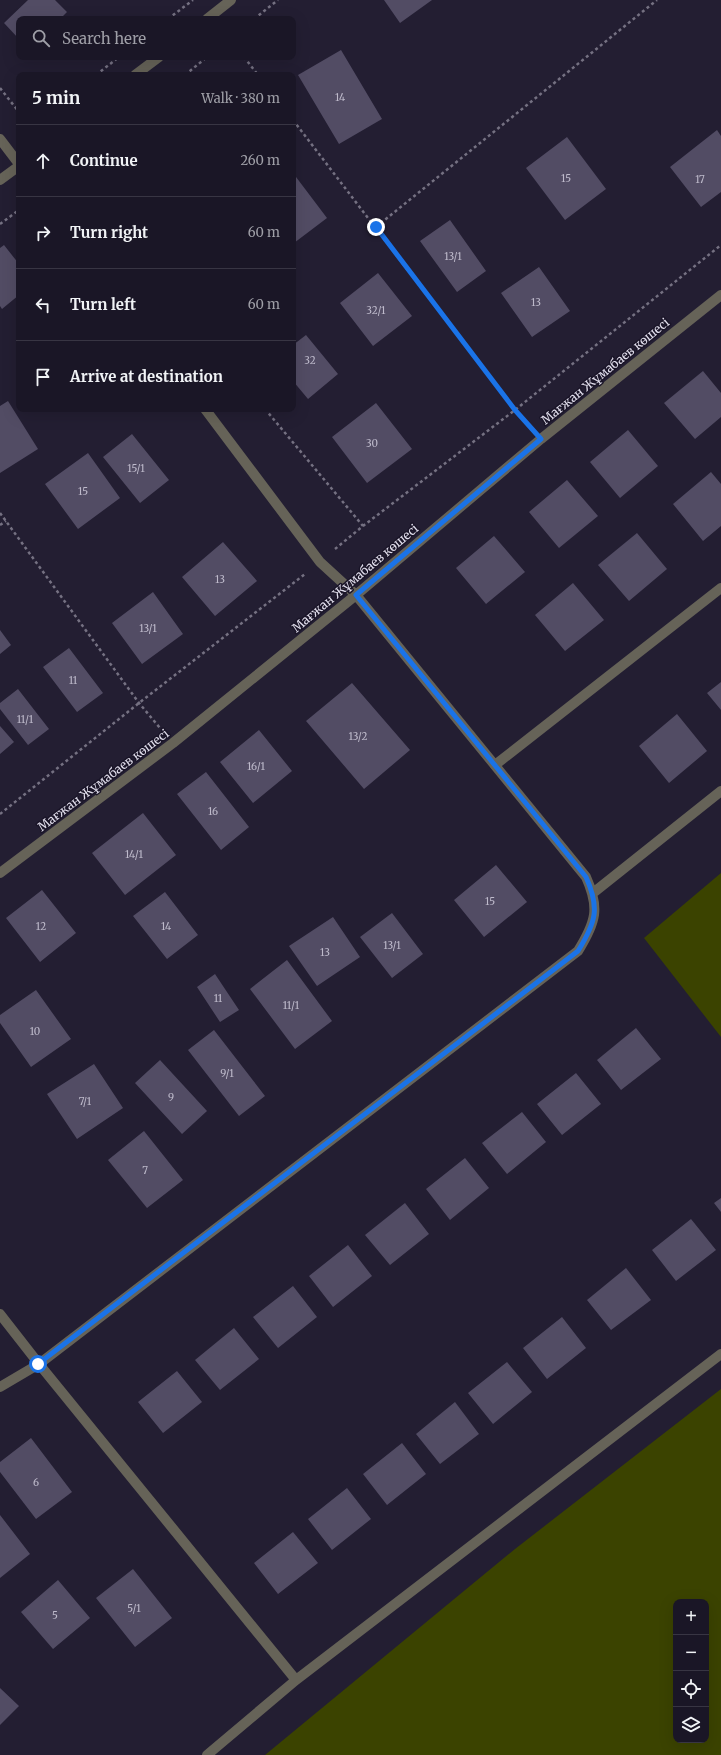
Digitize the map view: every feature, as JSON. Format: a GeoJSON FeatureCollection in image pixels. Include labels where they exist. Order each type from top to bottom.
{"type":"FeatureCollection","features":[{"type":"Feature","properties":{"kind":"street"},"geometry":{"type":"LineString","coordinates":[[211,16],[231,0]]}},
{"type":"Feature","properties":{"kind":"street"},"geometry":{"type":"LineString","coordinates":[[139,72],[154,60]]}},
{"type":"Feature","properties":{"kind":"street"},"geometry":{"type":"LineString","coordinates":[[0,139],[16,161]]}},
{"type":"Feature","properties":{"kind":"street"},"geometry":{"type":"LineString","coordinates":[[0,180],[16,167]]}},
{"type":"Feature","properties":{"kind":"street","name":"Мағжан Жұмабаев көшесі"},"geometry":{"type":"LineString","coordinates":[[0,873],[173,743],[356,595],[541,439],[721,295]]}},
{"type":"Feature","properties":{"kind":"street"},"geometry":{"type":"LineString","coordinates":[[0,1387],[38,1364],[578,951],[591,930],[595,912],[593,893],[586,877],[356,595],[320,562],[206,412]]}},
{"type":"Feature","properties":{"kind":"street"},"geometry":{"type":"LineString","coordinates":[[495,765],[721,588]]}},
{"type":"Feature","properties":{"kind":"street"},"geometry":{"type":"LineString","coordinates":[[593,893],[721,791]]}},
{"type":"Feature","properties":{"kind":"street"},"geometry":{"type":"LineString","coordinates":[[0,1314],[38,1364],[296,1680]]}},
{"type":"Feature","properties":{"kind":"street"},"geometry":{"type":"LineString","coordinates":[[207,1755],[296,1680],[721,1354]]}},
{"type":"Feature","properties":{"kind":"path"},"geometry":{"type":"LineString","coordinates":[[172,16],[192,0]]}},
{"type":"Feature","properties":{"kind":"path"},"geometry":{"type":"LineString","coordinates":[[258,16],[278,0]]}},
{"type":"Feature","properties":{"kind":"path"},"geometry":{"type":"LineString","coordinates":[[376,227],[657,0]]}},
{"type":"Feature","properties":{"kind":"path"},"geometry":{"type":"LineString","coordinates":[[100,72],[115,60]]}},
{"type":"Feature","properties":{"kind":"path"},"geometry":{"type":"LineString","coordinates":[[189,72],[203,60]]}},
{"type":"Feature","properties":{"kind":"path"},"geometry":{"type":"LineString","coordinates":[[246,60],[256,72]]}},
{"type":"Feature","properties":{"kind":"path"},"geometry":{"type":"LineString","coordinates":[[0,88],[16,108]]}},
{"type":"Feature","properties":{"kind":"path"},"geometry":{"type":"LineString","coordinates":[[296,124],[515,410],[541,439]]}},
{"type":"Feature","properties":{"kind":"path"},"geometry":{"type":"LineString","coordinates":[[0,224],[16,212]]}},
{"type":"Feature","properties":{"kind":"path"},"geometry":{"type":"LineString","coordinates":[[0,814],[139,702],[320,562],[363,526],[515,410],[721,245]]}},
{"type":"Feature","properties":{"kind":"path"},"geometry":{"type":"LineString","coordinates":[[268,412],[363,526]]}},
{"type":"Feature","properties":{"kind":"path"},"geometry":{"type":"LineString","coordinates":[[0,514],[139,702],[173,743]]}},
{"type":"Feature","properties":{"kind":"path"},"geometry":{"type":"LineString","coordinates":[[0,525],[6,521]]}},
{"type":"Feature","properties":{"kind":"green space"},"geometry":{"type":"Polygon","coordinates":[[[721,873],[721,1037],[644,938],[721,873]]]}},
{"type":"Feature","properties":{"kind":"green space"},"geometry":{"type":"Polygon","coordinates":[[[721,1389],[721,1755],[265,1755],[515,1549],[721,1389]]]}},
{"type":"Feature","properties":{"kind":"building"},"geometry":{"type":"Polygon","coordinates":[[[28,0],[55,0],[67,12],[63,16],[16,16],[16,36],[4,23],[28,0]]]}},
{"type":"Feature","properties":{"kind":"building"},"geometry":{"type":"Polygon","coordinates":[[[384,0],[432,0],[400,23],[384,0]]]}},
{"type":"Feature","properties":{"kind":"building"},"geometry":{"type":"Polygon","coordinates":[[[341,50],[382,119],[339,144],[298,75],[341,50]]]}},
{"type":"Feature","properties":{"kind":"building"},"geometry":{"type":"Polygon","coordinates":[[[717,130],[721,136],[721,192],[701,207],[670,167],[717,130]]]}},
{"type":"Feature","properties":{"kind":"building"},"geometry":{"type":"Polygon","coordinates":[[[567,137],[606,189],[565,220],[526,168],[567,137]]]}},
{"type":"Feature","properties":{"kind":"building"},"geometry":{"type":"Polygon","coordinates":[[[296,177],[327,218],[296,241],[296,177]]]}},
{"type":"Feature","properties":{"kind":"building"},"geometry":{"type":"Polygon","coordinates":[[[450,220],[486,271],[457,292],[420,241],[450,220]]]}},
{"type":"Feature","properties":{"kind":"building"},"geometry":{"type":"Polygon","coordinates":[[[4,245],[16,260],[16,297],[2,309],[0,306],[0,248],[4,245]]]}},
{"type":"Feature","properties":{"kind":"building"},"geometry":{"type":"Polygon","coordinates":[[[539,267],[570,311],[532,337],[501,293],[539,267]]]}},
{"type":"Feature","properties":{"kind":"building"},"geometry":{"type":"Polygon","coordinates":[[[378,273],[412,316],[373,346],[340,303],[378,273]]]}},
{"type":"Feature","properties":{"kind":"building"},"geometry":{"type":"Polygon","coordinates":[[[306,335],[338,374],[308,399],[296,385],[296,343],[306,335]]]}},
{"type":"Feature","properties":{"kind":"building"},"geometry":{"type":"Polygon","coordinates":[[[703,371],[721,393],[721,417],[695,439],[664,403],[703,371]]]}},
{"type":"Feature","properties":{"kind":"building"},"geometry":{"type":"Polygon","coordinates":[[[8,401],[38,449],[0,473],[0,406],[8,401]]]}},
{"type":"Feature","properties":{"kind":"building"},"geometry":{"type":"Polygon","coordinates":[[[376,403],[412,449],[367,483],[332,437],[376,403]]]}},
{"type":"Feature","properties":{"kind":"building"},"geometry":{"type":"Polygon","coordinates":[[[628,430],[658,466],[620,498],[590,462],[628,430]]]}},
{"type":"Feature","properties":{"kind":"building"},"geometry":{"type":"Polygon","coordinates":[[[132,434],[169,480],[140,503],[103,457],[132,434]]]}},
{"type":"Feature","properties":{"kind":"building"},"geometry":{"type":"Polygon","coordinates":[[[88,453],[120,498],[78,529],[45,484],[88,453]]]}},
{"type":"Feature","properties":{"kind":"building"},"geometry":{"type":"Polygon","coordinates":[[[711,472],[721,484],[721,526],[703,541],[673,504],[711,472]]]}},
{"type":"Feature","properties":{"kind":"building"},"geometry":{"type":"Polygon","coordinates":[[[567,480],[598,516],[559,548],[529,512],[567,480]]]}},
{"type":"Feature","properties":{"kind":"building"},"geometry":{"type":"Polygon","coordinates":[[[637,533],[667,569],[629,601],[598,565],[637,533]]]}},
{"type":"Feature","properties":{"kind":"building"},"geometry":{"type":"Polygon","coordinates":[[[494,536],[525,572],[486,604],[456,568],[494,536]]]}},
{"type":"Feature","properties":{"kind":"building"},"geometry":{"type":"Polygon","coordinates":[[[223,542],[257,581],[215,616],[182,577],[223,542]]]}},
{"type":"Feature","properties":{"kind":"building"},"geometry":{"type":"Polygon","coordinates":[[[573,583],[604,620],[565,651],[535,615],[573,583]]]}},
{"type":"Feature","properties":{"kind":"building"},"geometry":{"type":"Polygon","coordinates":[[[153,592],[183,634],[142,664],[112,623],[153,592]]]}},
{"type":"Feature","properties":{"kind":"building"},"geometry":{"type":"Polygon","coordinates":[[[0,630],[11,645],[0,654],[0,630]]]}},
{"type":"Feature","properties":{"kind":"building"},"geometry":{"type":"Polygon","coordinates":[[[69,648],[103,693],[77,712],[43,667],[69,648]]]}},
{"type":"Feature","properties":{"kind":"building"},"geometry":{"type":"Polygon","coordinates":[[[721,682],[721,710],[707,693],[721,682]]]}},
{"type":"Feature","properties":{"kind":"building"},"geometry":{"type":"Polygon","coordinates":[[[352,683],[410,750],[364,789],[306,721],[352,683]]]}},
{"type":"Feature","properties":{"kind":"building"},"geometry":{"type":"Polygon","coordinates":[[[18,689],[49,729],[28,745],[0,709],[0,703],[18,689]]]}},
{"type":"Feature","properties":{"kind":"building"},"geometry":{"type":"Polygon","coordinates":[[[677,714],[707,751],[669,783],[639,746],[677,714]]]}},
{"type":"Feature","properties":{"kind":"building"},"geometry":{"type":"Polygon","coordinates":[[[0,726],[14,742],[0,754],[0,726]]]}},
{"type":"Feature","properties":{"kind":"building"},"geometry":{"type":"Polygon","coordinates":[[[259,730],[292,771],[253,803],[220,762],[259,730]]]}},
{"type":"Feature","properties":{"kind":"building"},"geometry":{"type":"Polygon","coordinates":[[[206,772],[249,827],[221,850],[177,794],[206,772]]]}},
{"type":"Feature","properties":{"kind":"building"},"geometry":{"type":"Polygon","coordinates":[[[143,813],[176,855],[125,895],[92,853],[143,813]]]}},
{"type":"Feature","properties":{"kind":"building"},"geometry":{"type":"Polygon","coordinates":[[[496,865],[527,902],[484,937],[454,900],[496,865]]]}},
{"type":"Feature","properties":{"kind":"building"},"geometry":{"type":"Polygon","coordinates":[[[42,890],[76,933],[40,962],[6,918],[42,890]]]}},
{"type":"Feature","properties":{"kind":"building"},"geometry":{"type":"Polygon","coordinates":[[[165,892],[198,935],[167,959],[133,916],[165,892]]]}},
{"type":"Feature","properties":{"kind":"building"},"geometry":{"type":"Polygon","coordinates":[[[392,913],[423,954],[392,978],[360,937],[392,913]]]}},
{"type":"Feature","properties":{"kind":"building"},"geometry":{"type":"Polygon","coordinates":[[[333,917],[360,957],[317,986],[289,946],[333,917]]]}},
{"type":"Feature","properties":{"kind":"building"},"geometry":{"type":"Polygon","coordinates":[[[287,960],[332,1021],[295,1049],[250,989],[287,960]]]}},
{"type":"Feature","properties":{"kind":"building"},"geometry":{"type":"Polygon","coordinates":[[[215,974],[239,1010],[220,1022],[197,987],[215,974]]]}},
{"type":"Feature","properties":{"kind":"building"},"geometry":{"type":"Polygon","coordinates":[[[36,990],[71,1039],[31,1067],[0,1023],[0,1015],[36,990]]]}},
{"type":"Feature","properties":{"kind":"building"},"geometry":{"type":"Polygon","coordinates":[[[636,1028],[661,1059],[621,1090],[597,1060],[636,1028]]]}},
{"type":"Feature","properties":{"kind":"building"},"geometry":{"type":"Polygon","coordinates":[[[214,1030],[265,1096],[239,1116],[188,1050],[214,1030]]]}},
{"type":"Feature","properties":{"kind":"building"},"geometry":{"type":"Polygon","coordinates":[[[160,1060],[207,1111],[182,1134],[135,1083],[160,1060]]]}},
{"type":"Feature","properties":{"kind":"building"},"geometry":{"type":"Polygon","coordinates":[[[94,1064],[123,1108],[77,1139],[47,1094],[94,1064]]]}},
{"type":"Feature","properties":{"kind":"building"},"geometry":{"type":"Polygon","coordinates":[[[576,1073],[601,1104],[562,1135],[537,1104],[576,1073]]]}},
{"type":"Feature","properties":{"kind":"building"},"geometry":{"type":"Polygon","coordinates":[[[522,1112],[546,1142],[507,1174],[482,1143],[522,1112]]]}},
{"type":"Feature","properties":{"kind":"building"},"geometry":{"type":"Polygon","coordinates":[[[144,1131],[183,1180],[147,1208],[108,1160],[144,1131]]]}},
{"type":"Feature","properties":{"kind":"building"},"geometry":{"type":"Polygon","coordinates":[[[465,1158],[489,1188],[450,1220],[426,1189],[465,1158]]]}},
{"type":"Feature","properties":{"kind":"building"},"geometry":{"type":"Polygon","coordinates":[[[721,1198],[721,1212],[714,1203],[721,1198]]]}},
{"type":"Feature","properties":{"kind":"building"},"geometry":{"type":"Polygon","coordinates":[[[405,1203],[429,1234],[390,1265],[365,1235],[405,1203]]]}},
{"type":"Feature","properties":{"kind":"building"},"geometry":{"type":"Polygon","coordinates":[[[691,1219],[716,1250],[676,1281],[652,1250],[691,1219]]]}},
{"type":"Feature","properties":{"kind":"building"},"geometry":{"type":"Polygon","coordinates":[[[348,1245],[372,1276],[333,1307],[309,1276],[348,1245]]]}},
{"type":"Feature","properties":{"kind":"building"},"geometry":{"type":"Polygon","coordinates":[[[626,1268],[651,1300],[611,1330],[587,1300],[626,1268]]]}},
{"type":"Feature","properties":{"kind":"building"},"geometry":{"type":"Polygon","coordinates":[[[293,1286],[317,1317],[278,1348],[253,1317],[293,1286]]]}},
{"type":"Feature","properties":{"kind":"building"},"geometry":{"type":"Polygon","coordinates":[[[562,1317],[586,1348],[547,1379],[523,1348],[562,1317]]]}},
{"type":"Feature","properties":{"kind":"building"},"geometry":{"type":"Polygon","coordinates":[[[234,1328],[259,1359],[220,1390],[195,1360],[234,1328]]]}},
{"type":"Feature","properties":{"kind":"building"},"geometry":{"type":"Polygon","coordinates":[[[507,1362],[532,1392],[493,1424],[468,1393],[507,1362]]]}},
{"type":"Feature","properties":{"kind":"building"},"geometry":{"type":"Polygon","coordinates":[[[177,1371],[202,1402],[163,1433],[138,1402],[177,1371]]]}},
{"type":"Feature","properties":{"kind":"building"},"geometry":{"type":"Polygon","coordinates":[[[455,1402],[479,1434],[440,1464],[416,1434],[455,1402]]]}},
{"type":"Feature","properties":{"kind":"building"},"geometry":{"type":"Polygon","coordinates":[[[31,1438],[72,1492],[36,1519],[0,1472],[0,1462],[31,1438]]]}},
{"type":"Feature","properties":{"kind":"building"},"geometry":{"type":"Polygon","coordinates":[[[402,1443],[426,1474],[387,1505],[363,1474],[402,1443]]]}},
{"type":"Feature","properties":{"kind":"building"},"geometry":{"type":"Polygon","coordinates":[[[347,1488],[371,1519],[332,1550],[308,1519],[347,1488]]]}},
{"type":"Feature","properties":{"kind":"building"},"geometry":{"type":"Polygon","coordinates":[[[0,1515],[30,1554],[0,1578],[0,1515]]]}},
{"type":"Feature","properties":{"kind":"building"},"geometry":{"type":"Polygon","coordinates":[[[293,1532],[318,1563],[278,1594],[254,1563],[293,1532]]]}},
{"type":"Feature","properties":{"kind":"building"},"geometry":{"type":"Polygon","coordinates":[[[133,1569],[172,1618],[135,1647],[96,1598],[133,1569]]]}},
{"type":"Feature","properties":{"kind":"building"},"geometry":{"type":"Polygon","coordinates":[[[58,1580],[90,1618],[53,1649],[21,1612],[58,1580]]]}},
{"type":"Feature","properties":{"kind":"building"},"geometry":{"type":"Polygon","coordinates":[[[0,1688],[19,1706],[0,1725],[0,1688]]]}},
{"type":"Feature","properties":{"kind":"route"},"geometry":{"type":"LineString","coordinates":[[38,1364],[578,951],[591,930],[595,912],[593,893],[586,877],[356,595],[541,439],[515,410],[376,227]]}}]}
